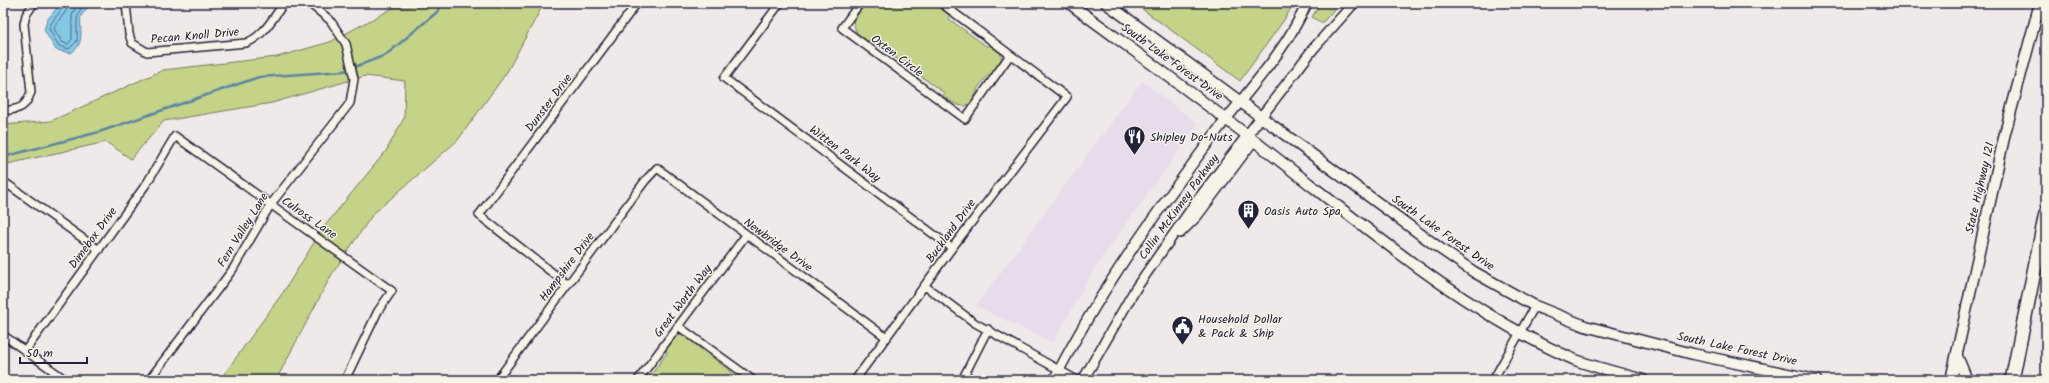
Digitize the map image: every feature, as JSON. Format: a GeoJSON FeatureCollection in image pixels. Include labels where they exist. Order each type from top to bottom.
{"type":"FeatureCollection","features":[{"type":"Feature","properties":{"kind":"highway"},"geometry":{"type":"LineString","coordinates":[[2012,377],[2046,213]]}},
{"type":"Feature","properties":{"kind":"main road","name":"South Lake Forest Drive"},"geometry":{"type":"LineString","coordinates":[[1070,3],[1448,287],[1498,321],[1574,359],[1643,380]]}},
{"type":"Feature","properties":{"kind":"main road","name":"South Lake Forest Drive"},"geometry":{"type":"LineString","coordinates":[[1106,3],[1463,265],[1535,306],[1585,326],[1693,354],[1816,380]]}},
{"type":"Feature","properties":{"kind":"main road","name":"State Highway 121"},"geometry":{"type":"LineString","coordinates":[[1951,380],[2005,133],[2040,3]]}},
{"type":"Feature","properties":{"kind":"main road"},"geometry":{"type":"LineString","coordinates":[[1957,356],[1967,380]]}},
{"type":"Feature","properties":{"kind":"street"},"geometry":{"type":"LineString","coordinates":[[3,111],[18,110],[27,102],[30,92],[24,24],[26,15],[34,3]]}},
{"type":"Feature","properties":{"kind":"street","name":"Pecan Knoll Drive"},"geometry":{"type":"LineString","coordinates":[[126,3],[129,34],[132,43],[147,52],[246,43],[255,39],[266,28],[284,3]]}},
{"type":"Feature","properties":{"kind":"street","name":"Fern Valley Lane"},"geometry":{"type":"LineString","coordinates":[[150,380],[233,269],[271,204],[350,103],[354,79],[346,44],[330,20],[309,3]]}},
{"type":"Feature","properties":{"kind":"street","name":"Dunster Drive"},"geometry":{"type":"LineString","coordinates":[[568,284],[479,215],[637,3]]}},
{"type":"Feature","properties":{"kind":"street","name":"Witten Park Way"},"geometry":{"type":"LineString","coordinates":[[780,3],[724,78],[952,248]]}},
{"type":"Feature","properties":{"kind":"street","name":"Oxten Circle"},"geometry":{"type":"LineString","coordinates":[[860,3],[842,28],[965,119],[1010,55]]}},
{"type":"Feature","properties":{"kind":"street"},"geometry":{"type":"LineString","coordinates":[[941,3],[1010,55]]}},
{"type":"Feature","properties":{"kind":"street","name":"Collin McKinney Parkway"},"geometry":{"type":"LineString","coordinates":[[1054,380],[1114,274],[1176,186],[1239,101],[1291,36],[1307,3]]}},
{"type":"Feature","properties":{"kind":"street","name":"Collin McKinney Parkway"},"geometry":{"type":"LineString","coordinates":[[1083,380],[1136,288],[1162,251],[1250,137],[1261,118],[1317,44],[1354,3]]}},
{"type":"Feature","properties":{"kind":"street","name":"Buckland Drive"},"geometry":{"type":"LineString","coordinates":[[855,380],[952,248],[1067,97],[1010,55]]}},
{"type":"Feature","properties":{"kind":"street","name":"Culross Lane"},"geometry":{"type":"LineString","coordinates":[[175,136],[392,291],[378,311],[345,380]]}},
{"type":"Feature","properties":{"kind":"street","name":"Dimebox Drive"},"geometry":{"type":"LineString","coordinates":[[25,351],[147,183],[175,136]]}},
{"type":"Feature","properties":{"kind":"street","name":"Newbridge Drive"},"geometry":{"type":"LineString","coordinates":[[657,168],[887,338]]}},
{"type":"Feature","properties":{"kind":"street","name":"Hampshire Drive"},"geometry":{"type":"LineString","coordinates":[[497,380],[645,181],[657,168]]}},
{"type":"Feature","properties":{"kind":"street"},"geometry":{"type":"LineString","coordinates":[[3,181],[99,250]]}},
{"type":"Feature","properties":{"kind":"street","name":"Great Worth Way"},"geometry":{"type":"LineString","coordinates":[[638,380],[746,235]]}},
{"type":"Feature","properties":{"kind":"street"},"geometry":{"type":"LineString","coordinates":[[925,286],[975,323],[1077,380]]}},
{"type":"Feature","properties":{"kind":"street"},"geometry":{"type":"LineString","coordinates":[[1493,380],[1535,306]]}},
{"type":"Feature","properties":{"kind":"street"},"geometry":{"type":"LineString","coordinates":[[678,326],[753,380]]}},
{"type":"Feature","properties":{"kind":"street"},"geometry":{"type":"LineString","coordinates":[[962,380],[988,329]]}},
{"type":"Feature","properties":{"kind":"street"},"geometry":{"type":"LineString","coordinates":[[3,335],[66,380]]}},
{"type":"Feature","properties":{"kind":"shaded area"},"geometry":{"type":"Polygon","coordinates":[[[1142,81],[1198,124],[1095,267],[1053,343],[976,306],[1142,81]]]}},
{"type":"Feature","properties":{"kind":"green space"},"geometry":{"type":"Polygon","coordinates":[[[411,3],[544,3],[507,72],[458,140],[373,214],[332,274],[276,380],[220,380],[284,291],[323,228],[386,151],[404,118],[405,81],[365,76],[272,103],[164,121],[131,159],[106,142],[3,165],[3,125],[51,121],[163,70],[277,57],[330,42],[395,7],[408,7],[411,3]]]}},
{"type":"Feature","properties":{"kind":"green space"},"geometry":{"type":"Polygon","coordinates":[[[866,3],[933,3],[949,15],[949,19],[986,46],[989,45],[1000,52],[1002,58],[992,74],[988,75],[979,86],[969,105],[960,106],[955,104],[943,96],[944,93],[871,40],[867,41],[856,32],[853,21],[866,3]]]}},
{"type":"Feature","properties":{"kind":"green space"},"geometry":{"type":"Polygon","coordinates":[[[1134,3],[1294,3],[1284,20],[1240,81],[1134,3]]]}},
{"type":"Feature","properties":{"kind":"green space"},"geometry":{"type":"Polygon","coordinates":[[[1320,3],[1340,3],[1322,23],[1312,17],[1320,3]]]}},
{"type":"Feature","properties":{"kind":"green space"},"geometry":{"type":"Polygon","coordinates":[[[683,333],[693,340],[696,345],[742,380],[647,380],[667,353],[666,349],[676,336],[683,333]]]}},
{"type":"Feature","properties":{"kind":"water"},"geometry":{"type":"Polygon","coordinates":[[[61,3],[91,3],[81,16],[81,36],[79,45],[71,53],[56,50],[44,30],[47,20],[61,3]]]}},
{"type":"Feature","properties":{"kind":"waterway"},"geometry":{"type":"LineString","coordinates":[[3,157],[99,132],[259,77],[344,71],[386,55],[437,12],[442,3]]}},
{"type":"Feature","properties":{"kind":"place","name":"Shipley Do-Nuts"},"geometry":{"type":"Point","coordinates":[1134,156]}},
{"type":"Feature","properties":{"kind":"place","name":"Oasis Auto Spa"},"geometry":{"type":"Point","coordinates":[1248,230]}},
{"type":"Feature","properties":{"kind":"place","name":"Household Dollar & Pack & Ship"},"geometry":{"type":"Point","coordinates":[1182,346]}}]}
